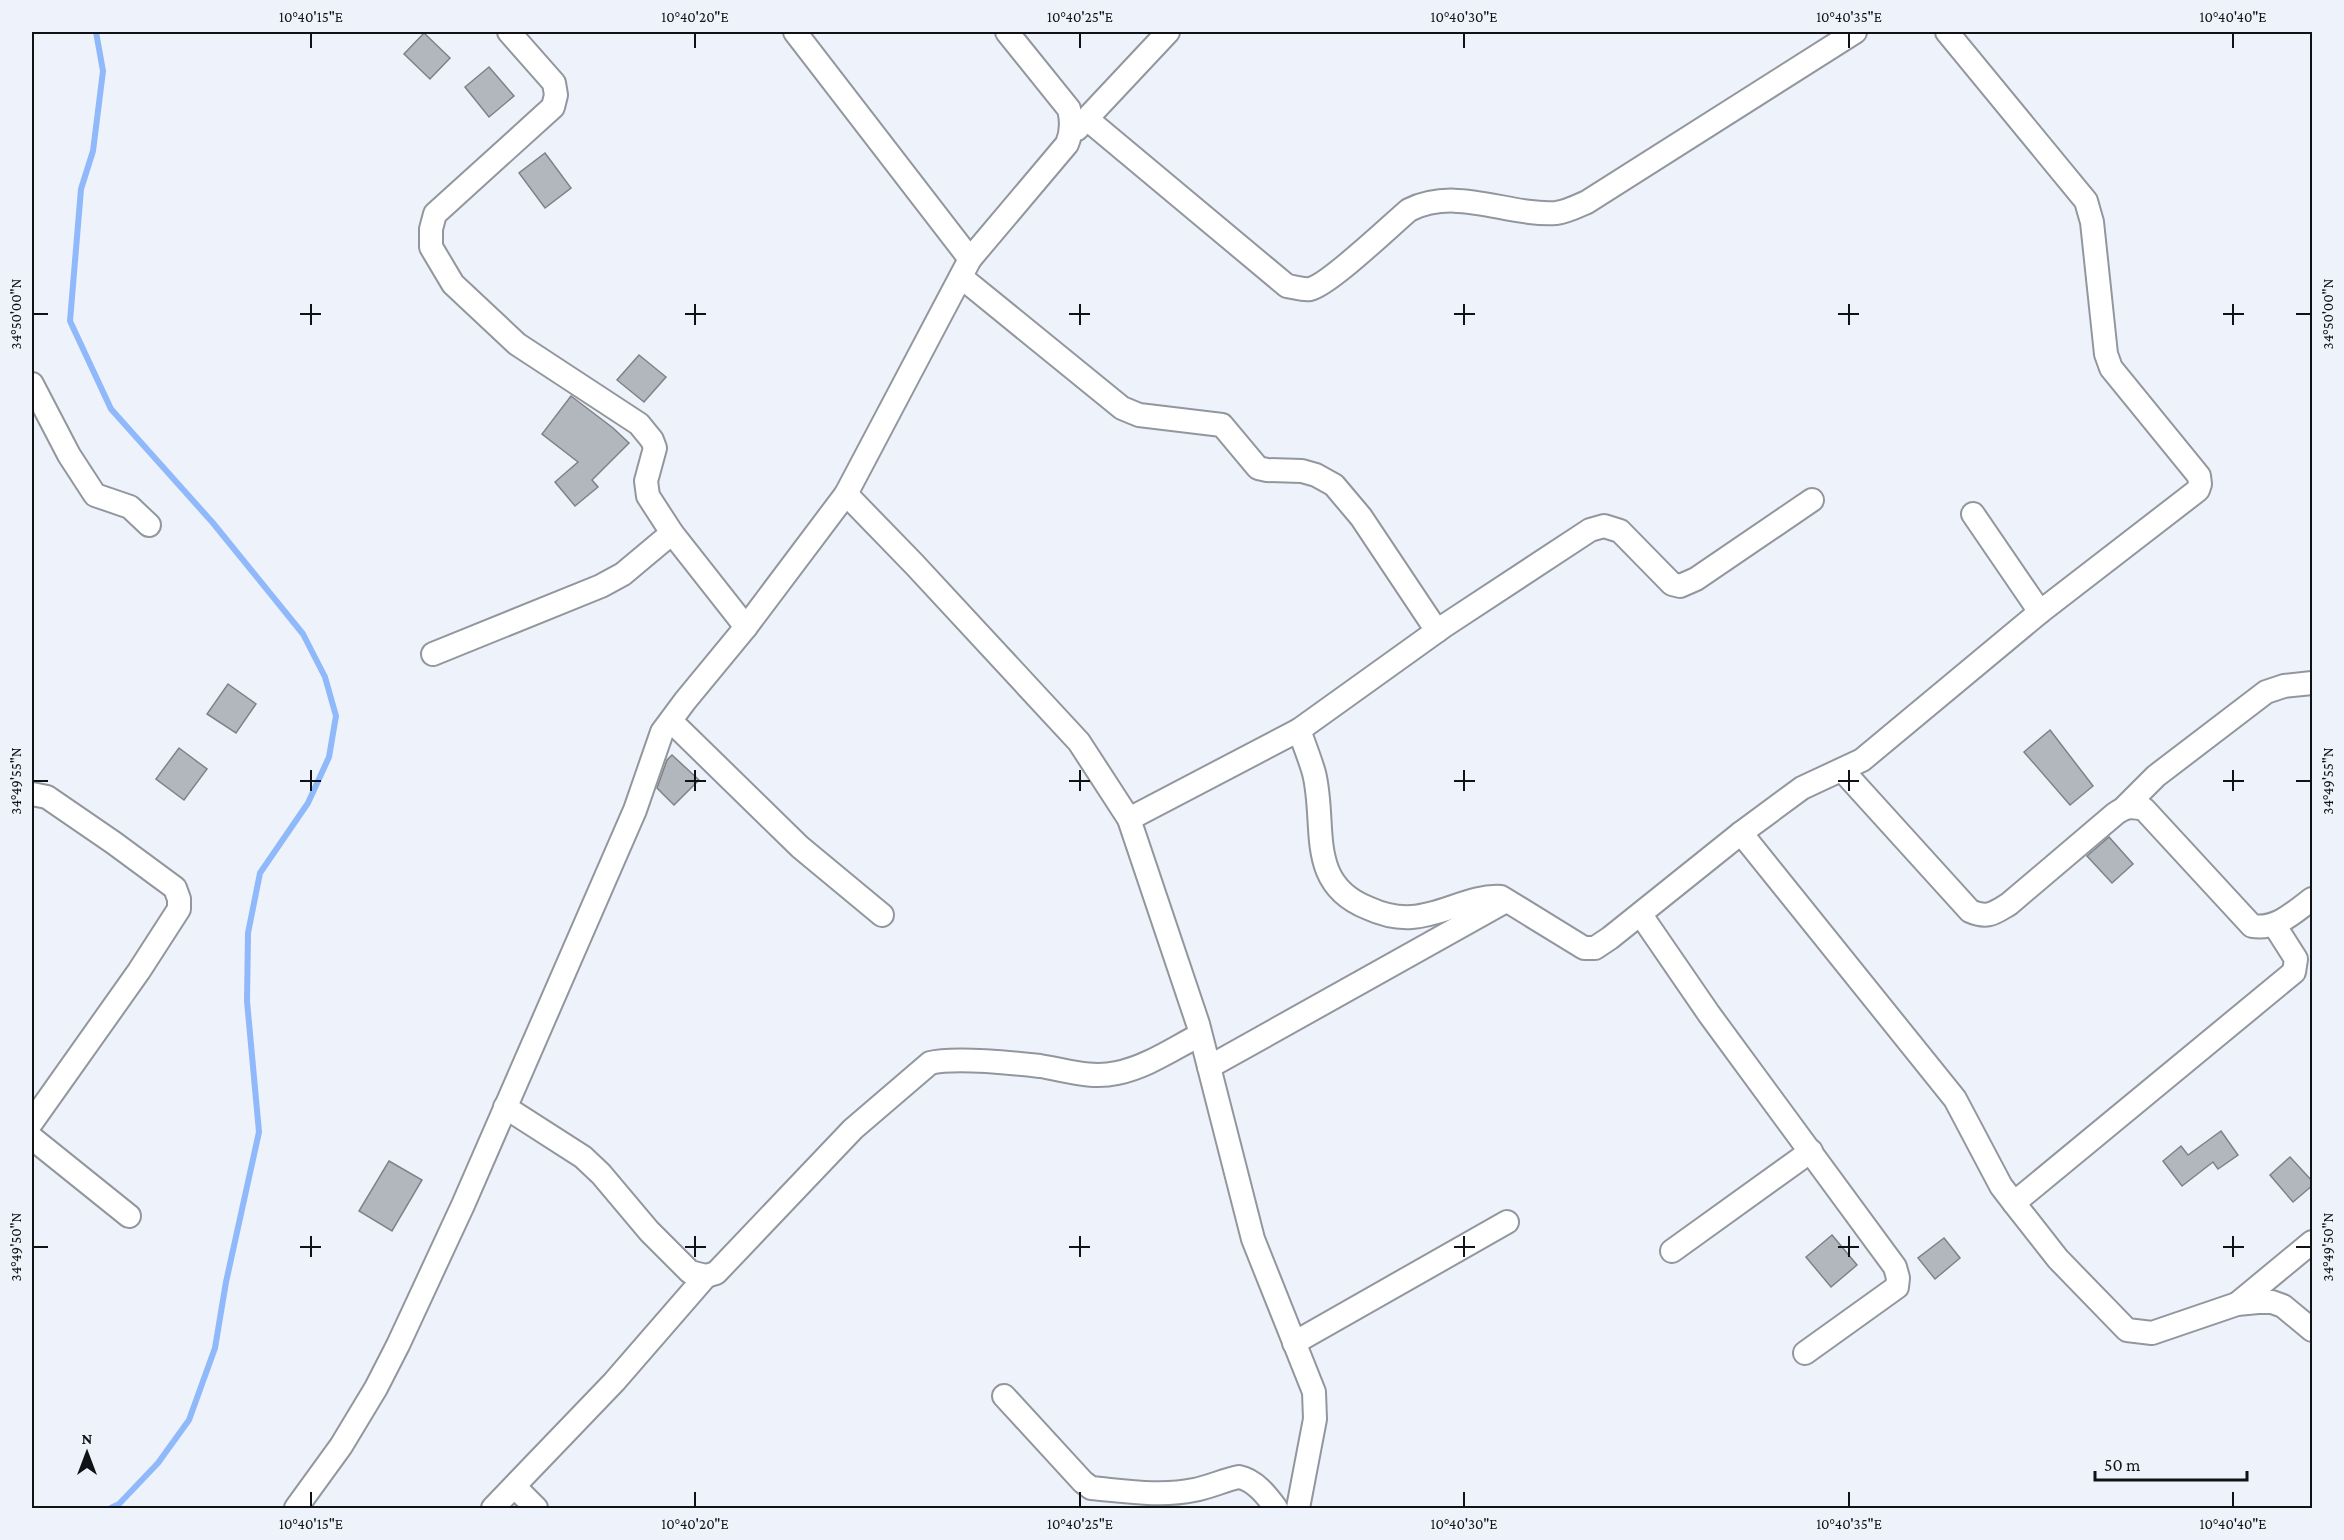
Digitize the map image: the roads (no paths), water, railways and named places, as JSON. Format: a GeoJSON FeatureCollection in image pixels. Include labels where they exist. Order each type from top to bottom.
{"type":"FeatureCollection","features":[{"type":"Feature","properties":{"kind":"street"},"geometry":{"type":"LineString","coordinates":[[508,32],[554,83],[556,95],[553,107],[435,214],[430,230],[431,247],[453,284],[517,344],[639,424],[648,435],[654,448],[646,481],[648,496],[672,533],[746,627]]}},
{"type":"Feature","properties":{"kind":"street"},"geometry":{"type":"LineString","coordinates":[[795,32],[966,268],[1122,408],[1139,415],[1222,425],[1258,468],[1302,471],[1316,475],[1334,485],[1361,517],[1437,631]]}},
{"type":"Feature","properties":{"kind":"street"},"geometry":{"type":"LineString","coordinates":[[296,1509],[341,1446],[376,1388],[463,1205],[635,810],[656,747],[670,721],[746,627],[846,494],[966,268],[1067,144],[1072,119],[1070,109],[1007,32]]}},
{"type":"Feature","properties":{"kind":"street"},"geometry":{"type":"LineString","coordinates":[[1070,136],[1168,32]]}},
{"type":"Feature","properties":{"kind":"street"},"geometry":{"type":"LineString","coordinates":[[1087,119],[1287,286],[1312,289],[1332,276],[1409,210],[1422,203],[1457,200],[1559,213],[1587,202],[1855,32]]}},
{"type":"Feature","properties":{"kind":"street"},"geometry":{"type":"LineString","coordinates":[[1299,730],[1314,774],[1322,852],[1328,875],[1338,889],[1356,904],[1381,914],[1410,917],[1431,915],[1489,896],[1501,897],[1584,948],[1594,948],[1641,915],[1741,833],[1802,788],[1826,776],[1843,771],[1862,760],[2040,612],[2198,490],[2199,476],[2111,368],[2106,354],[2092,222],[2086,201],[1947,32]]}},
{"type":"Feature","properties":{"kind":"street"},"geometry":{"type":"LineString","coordinates":[[32,384],[69,455],[94,495],[130,507],[149,525]]}},
{"type":"Feature","properties":{"kind":"street"},"geometry":{"type":"LineString","coordinates":[[846,494],[914,564],[1078,742],[1129,819],[1200,1035],[1253,1239],[1314,1392],[1316,1407],[1298,1509]]}},
{"type":"Feature","properties":{"kind":"street"},"geometry":{"type":"LineString","coordinates":[[1129,819],[1299,730],[1437,631],[1590,530],[1605,526],[1620,531],[1672,584],[1680,586],[1696,579],[1812,500]]}},
{"type":"Feature","properties":{"kind":"street"},"geometry":{"type":"LineString","coordinates":[[1973,514],[2040,612]]}},
{"type":"Feature","properties":{"kind":"street"},"geometry":{"type":"LineString","coordinates":[[432,654],[601,586],[623,574],[672,533]]}},
{"type":"Feature","properties":{"kind":"street"},"geometry":{"type":"LineString","coordinates":[[1843,771],[1970,911],[1981,916],[1992,915],[2009,904],[2125,807],[2156,776],[2266,692],[2284,686],[2313,683]]}},
{"type":"Feature","properties":{"kind":"street"},"geometry":{"type":"LineString","coordinates":[[670,721],[800,847],[882,915]]}},
{"type":"Feature","properties":{"kind":"street"},"geometry":{"type":"LineString","coordinates":[[32,794],[47,798],[114,843],[174,888],[179,899],[179,909],[139,971],[32,1122]]}},
{"type":"Feature","properties":{"kind":"street"},"geometry":{"type":"LineString","coordinates":[[2125,807],[2144,809],[2247,923],[2262,928],[2275,926],[2313,899]]}},
{"type":"Feature","properties":{"kind":"street"},"geometry":{"type":"LineString","coordinates":[[1741,833],[1955,1099],[2001,1186],[2014,1203],[2058,1259],[2127,1330],[2152,1333],[2237,1304],[2272,1302],[2283,1306],[2313,1329]]}},
{"type":"Feature","properties":{"kind":"street"},"geometry":{"type":"LineString","coordinates":[[1209,1067],[1508,900]]}},
{"type":"Feature","properties":{"kind":"street"},"geometry":{"type":"LineString","coordinates":[[1641,915],[1709,1014],[1895,1267],[1898,1278],[1897,1287],[1805,1353]]}},
{"type":"Feature","properties":{"kind":"street"},"geometry":{"type":"LineString","coordinates":[[2014,1203],[2294,972],[2296,959],[2275,926]]}},
{"type":"Feature","properties":{"kind":"street"},"geometry":{"type":"LineString","coordinates":[[505,1107],[583,1157],[601,1174],[649,1231],[690,1272],[706,1276],[716,1273],[853,1129],[930,1063],[941,1060],[975,1062],[1040,1066],[1073,1074],[1115,1074],[1139,1067],[1200,1035]]}},
{"type":"Feature","properties":{"kind":"street"},"geometry":{"type":"LineString","coordinates":[[32,1138],[129,1216]]}},
{"type":"Feature","properties":{"kind":"street"},"geometry":{"type":"LineString","coordinates":[[1672,1251],[1811,1151]]}},
{"type":"Feature","properties":{"kind":"street"},"geometry":{"type":"LineString","coordinates":[[1294,1343],[1507,1222]]}},
{"type":"Feature","properties":{"kind":"street"},"geometry":{"type":"LineString","coordinates":[[2237,1304],[2313,1242]]}},
{"type":"Feature","properties":{"kind":"street"},"geometry":{"type":"LineString","coordinates":[[493,1509],[614,1382],[706,1276]]}},
{"type":"Feature","properties":{"kind":"street"},"geometry":{"type":"LineString","coordinates":[[1004,1396],[1091,1488],[1158,1493],[1183,1492],[1239,1477],[1261,1489],[1276,1509]]}},
{"type":"Feature","properties":{"kind":"street"},"geometry":{"type":"LineString","coordinates":[[515,1487],[536,1509]]}},
{"type":"Feature","properties":{"kind":"waterway"},"geometry":{"type":"LineString","coordinates":[[96,32],[103,71],[93,151],[81,189],[70,321],[111,409],[213,523],[303,634],[325,677],[336,716],[329,757],[308,803],[260,873],[248,933],[247,1001],[259,1132],[226,1282],[215,1348],[189,1420],[158,1463],[119,1504],[111,1508]]}}]}
